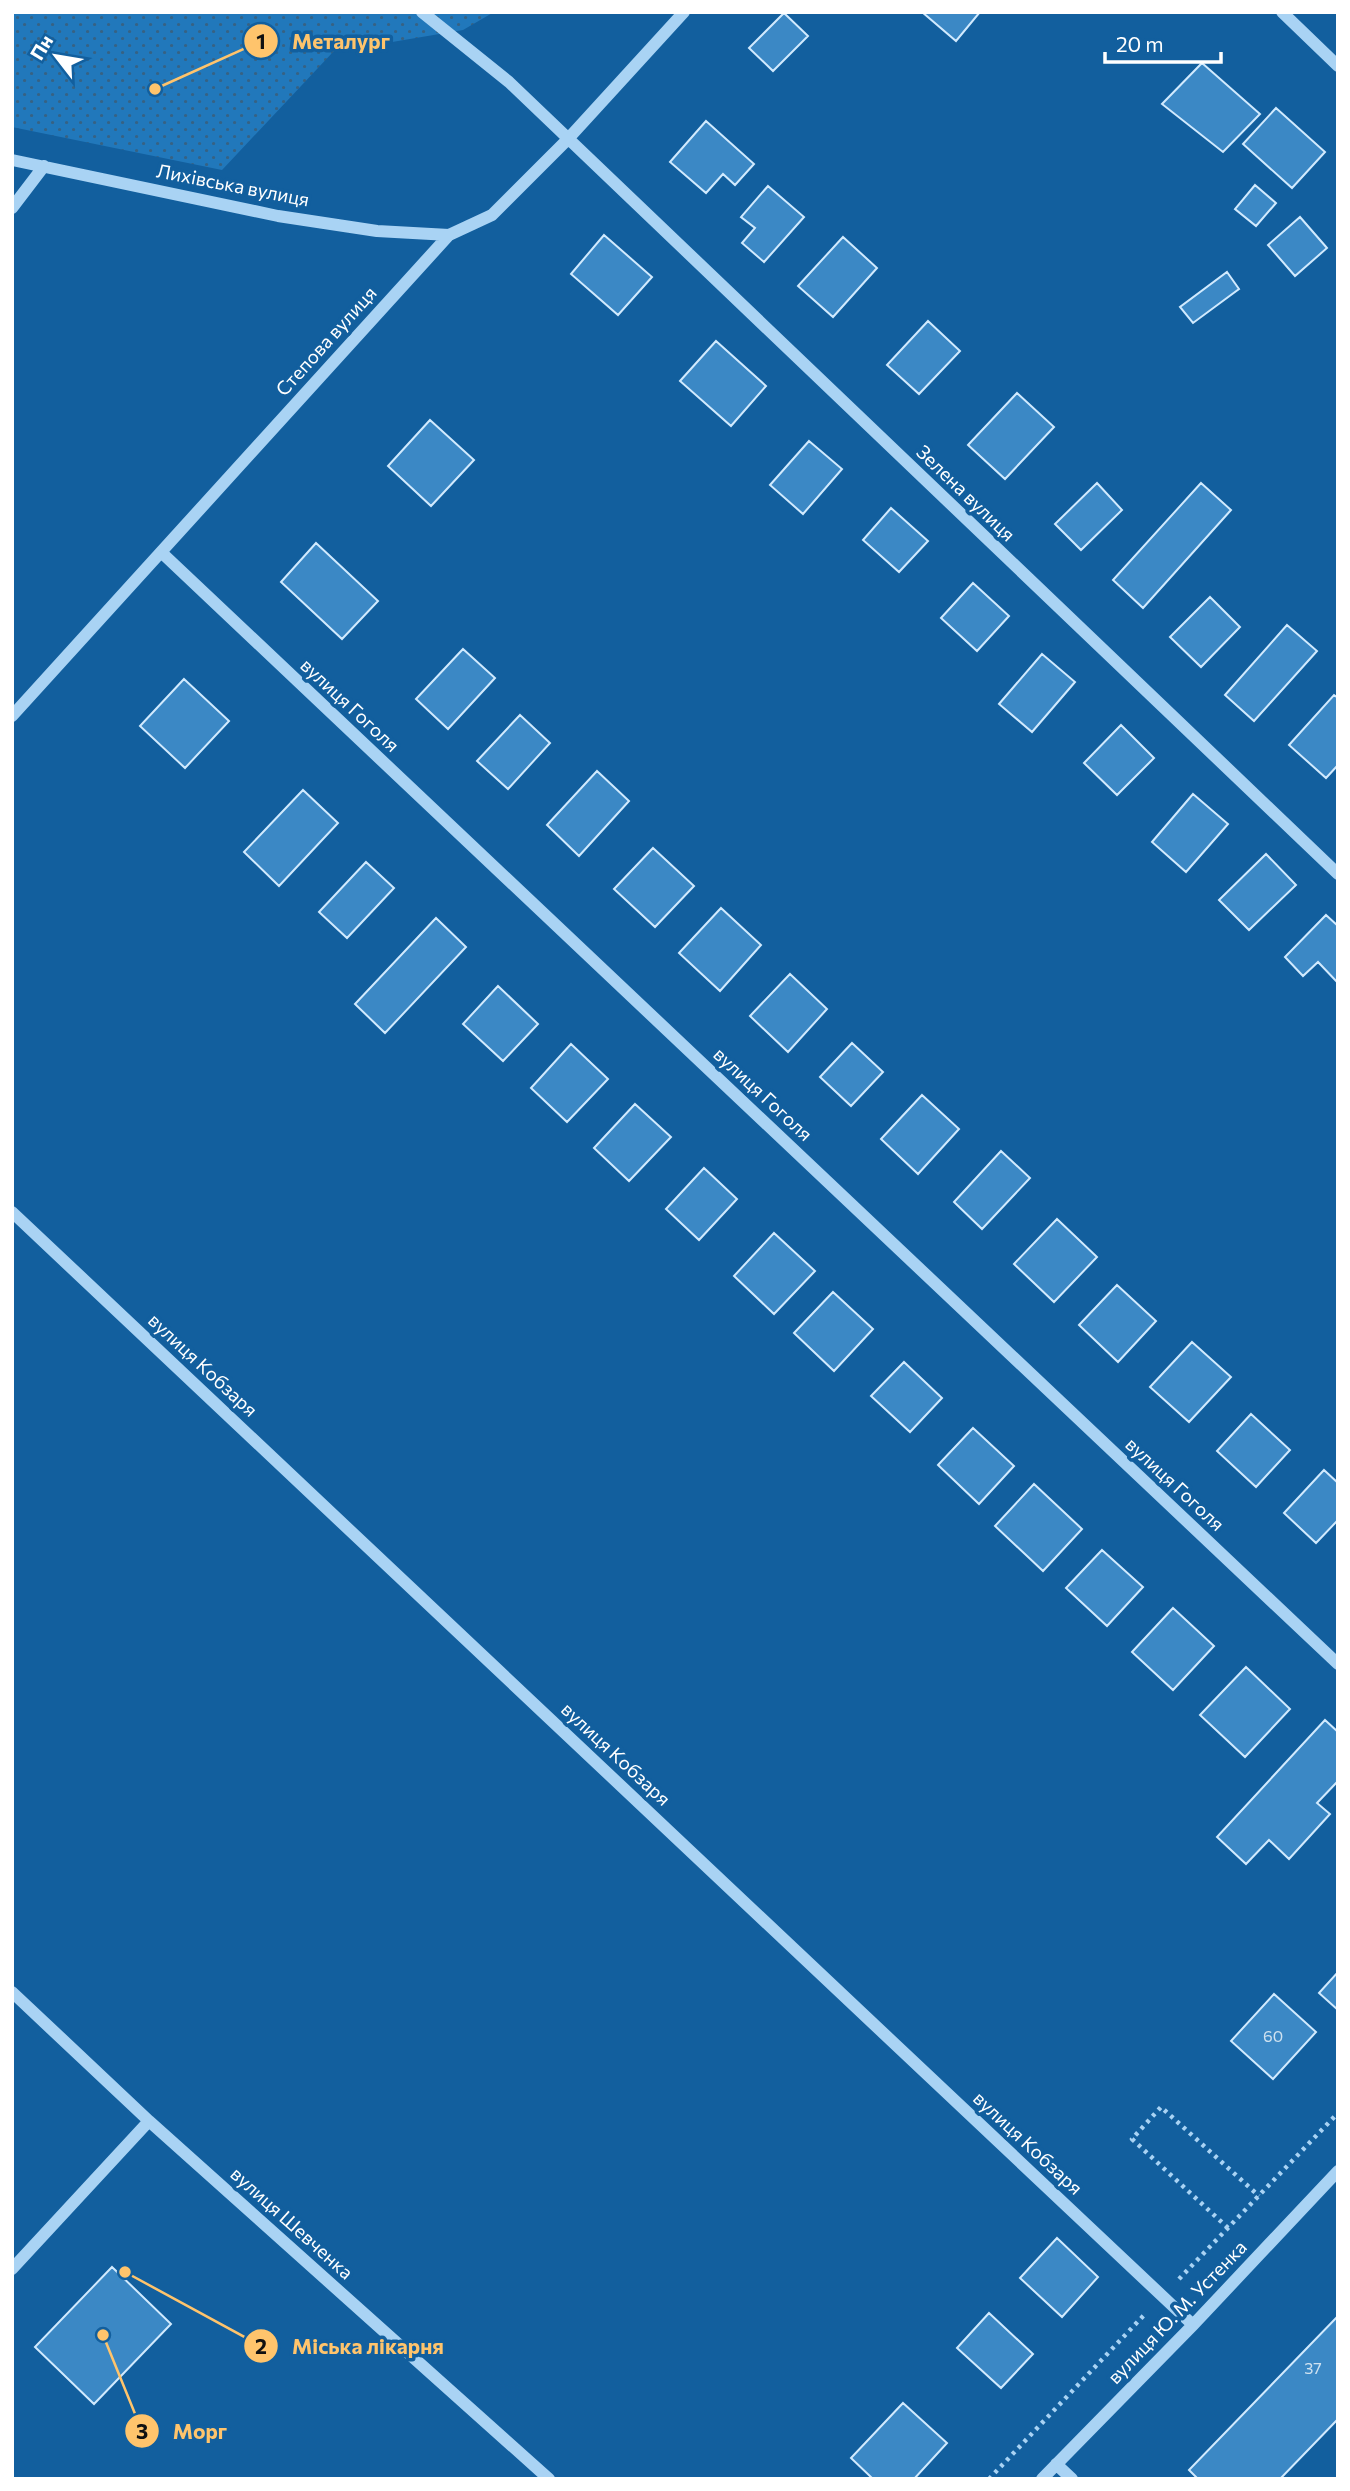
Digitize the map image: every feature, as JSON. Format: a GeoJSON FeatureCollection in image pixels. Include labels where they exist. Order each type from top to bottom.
{"type":"FeatureCollection","features":[{"type":"Feature","properties":{"kind":"street","name":"Зелена вулиця"},"geometry":{"type":"LineString","coordinates":[[422,12],[509,82],[1338,874]]}},
{"type":"Feature","properties":{"kind":"street","name":"Степова вулиця"},"geometry":{"type":"LineString","coordinates":[[12,716],[449,235],[492,215],[567,139],[684,12]]}},
{"type":"Feature","properties":{"kind":"street"},"geometry":{"type":"LineString","coordinates":[[1282,12],[1338,66]]}},
{"type":"Feature","properties":{"kind":"street","name":"Лихівська вулиця"},"geometry":{"type":"LineString","coordinates":[[12,160],[278,216],[377,231],[449,235]]}},
{"type":"Feature","properties":{"kind":"street"},"geometry":{"type":"LineString","coordinates":[[12,208],[44,166]]}},
{"type":"Feature","properties":{"kind":"street","name":"вулиця Гоголя"},"geometry":{"type":"LineString","coordinates":[[161,552],[1338,1664]]}},
{"type":"Feature","properties":{"kind":"street","name":"вулиця Кобзаря"},"geometry":{"type":"LineString","coordinates":[[12,1212],[1193,2325]]}},
{"type":"Feature","properties":{"kind":"street","name":"вулиця Шевченка"},"geometry":{"type":"LineString","coordinates":[[12,1992],[149,2121],[550,2479]]}},
{"type":"Feature","properties":{"kind":"street"},"geometry":{"type":"LineString","coordinates":[[12,2269],[149,2121]]}},
{"type":"Feature","properties":{"kind":"street","name":"вулиця Ю. М. Устенка"},"geometry":{"type":"LineString","coordinates":[[1042,2479],[1193,2325],[1338,2171]]}},
{"type":"Feature","properties":{"kind":"street"},"geometry":{"type":"LineString","coordinates":[[1056,2464],[1072,2479]]}},
{"type":"Feature","properties":{"kind":"path"},"geometry":{"type":"LineString","coordinates":[[1228,2228],[1132,2139],[1161,2107],[1259,2196]]}},
{"type":"Feature","properties":{"kind":"shaded area"},"geometry":{"type":"Polygon","coordinates":[[[12,12],[494,12],[463,30],[333,52],[222,170],[12,127],[12,12]]]}},
{"type":"Feature","properties":{"kind":"building"},"geometry":{"type":"Polygon","coordinates":[[[922,12],[980,12],[956,41],[922,12]]]}},
{"type":"Feature","properties":{"kind":"building"},"geometry":{"type":"Polygon","coordinates":[[[784,13],[808,36],[773,71],[749,48],[784,13]]]}},
{"type":"Feature","properties":{"kind":"building"},"geometry":{"type":"Polygon","coordinates":[[[1202,63],[1260,114],[1223,152],[1162,104],[1202,63]]]}},
{"type":"Feature","properties":{"kind":"building"},"geometry":{"type":"Polygon","coordinates":[[[1276,108],[1325,152],[1292,188],[1243,144],[1276,108]]]}},
{"type":"Feature","properties":{"kind":"building"},"geometry":{"type":"Polygon","coordinates":[[[706,121],[754,164],[735,185],[723,174],[706,193],[670,162],[706,121]]]}},
{"type":"Feature","properties":{"kind":"building"},"geometry":{"type":"Polygon","coordinates":[[[1255,185],[1276,203],[1256,226],[1235,209],[1255,185]]]}},
{"type":"Feature","properties":{"kind":"building"},"geometry":{"type":"Polygon","coordinates":[[[768,186],[804,217],[764,262],[742,243],[755,228],[741,217],[768,186]]]}},
{"type":"Feature","properties":{"kind":"building"},"geometry":{"type":"Polygon","coordinates":[[[1300,217],[1327,248],[1295,276],[1268,245],[1300,217]]]}},
{"type":"Feature","properties":{"kind":"building"},"geometry":{"type":"Polygon","coordinates":[[[604,235],[652,277],[618,315],[571,274],[604,235]]]}},
{"type":"Feature","properties":{"kind":"building"},"geometry":{"type":"Polygon","coordinates":[[[843,237],[877,268],[833,317],[798,286],[843,237]]]}},
{"type":"Feature","properties":{"kind":"building"},"geometry":{"type":"Polygon","coordinates":[[[1227,272],[1239,289],[1193,323],[1180,307],[1227,272]]]}},
{"type":"Feature","properties":{"kind":"building"},"geometry":{"type":"Polygon","coordinates":[[[928,321],[960,351],[919,394],[887,365],[928,321]]]}},
{"type":"Feature","properties":{"kind":"building"},"geometry":{"type":"Polygon","coordinates":[[[716,341],[766,386],[731,426],[680,381],[716,341]]]}},
{"type":"Feature","properties":{"kind":"building"},"geometry":{"type":"Polygon","coordinates":[[[1017,393],[1054,427],[1005,479],[968,445],[1017,393]]]}},
{"type":"Feature","properties":{"kind":"building"},"geometry":{"type":"Polygon","coordinates":[[[430,420],[474,460],[431,506],[388,466],[430,420]]]}},
{"type":"Feature","properties":{"kind":"building"},"geometry":{"type":"Polygon","coordinates":[[[809,441],[842,469],[803,514],[770,485],[809,441]]]}},
{"type":"Feature","properties":{"kind":"building"},"geometry":{"type":"Polygon","coordinates":[[[1097,483],[1122,510],[1081,550],[1055,524],[1097,483]]]}},
{"type":"Feature","properties":{"kind":"building"},"geometry":{"type":"Polygon","coordinates":[[[1201,483],[1231,510],[1143,608],[1113,580],[1201,483]]]}},
{"type":"Feature","properties":{"kind":"building"},"geometry":{"type":"Polygon","coordinates":[[[891,508],[928,541],[899,572],[863,540],[891,508]]]}},
{"type":"Feature","properties":{"kind":"building"},"geometry":{"type":"Polygon","coordinates":[[[316,543],[378,601],[342,639],[281,582],[316,543]]]}},
{"type":"Feature","properties":{"kind":"building"},"geometry":{"type":"Polygon","coordinates":[[[973,583],[1009,616],[977,651],[941,618],[973,583]]]}},
{"type":"Feature","properties":{"kind":"building"},"geometry":{"type":"Polygon","coordinates":[[[1210,597],[1240,627],[1201,667],[1170,637],[1210,597]]]}},
{"type":"Feature","properties":{"kind":"building"},"geometry":{"type":"Polygon","coordinates":[[[1287,625],[1317,651],[1254,721],[1225,695],[1287,625]]]}},
{"type":"Feature","properties":{"kind":"building"},"geometry":{"type":"Polygon","coordinates":[[[463,649],[495,678],[448,729],[416,699],[463,649]]]}},
{"type":"Feature","properties":{"kind":"building"},"geometry":{"type":"Polygon","coordinates":[[[1042,654],[1075,682],[1032,732],[999,704],[1042,654]]]}},
{"type":"Feature","properties":{"kind":"building"},"geometry":{"type":"Polygon","coordinates":[[[184,679],[229,721],[185,768],[140,726],[184,679]]]}},
{"type":"Feature","properties":{"kind":"building"},"geometry":{"type":"Polygon","coordinates":[[[1334,695],[1338,698],[1338,765],[1326,778],[1289,745],[1334,695]]]}},
{"type":"Feature","properties":{"kind":"building"},"geometry":{"type":"Polygon","coordinates":[[[520,715],[550,743],[508,789],[477,761],[520,715]]]}},
{"type":"Feature","properties":{"kind":"building"},"geometry":{"type":"Polygon","coordinates":[[[1121,725],[1154,758],[1117,795],[1084,763],[1121,725]]]}},
{"type":"Feature","properties":{"kind":"building"},"geometry":{"type":"Polygon","coordinates":[[[597,771],[629,801],[579,856],[547,825],[597,771]]]}},
{"type":"Feature","properties":{"kind":"building"},"geometry":{"type":"Polygon","coordinates":[[[303,790],[338,823],[279,886],[244,852],[303,790]]]}},
{"type":"Feature","properties":{"kind":"building"},"geometry":{"type":"Polygon","coordinates":[[[1193,794],[1228,824],[1186,872],[1152,842],[1193,794]]]}},
{"type":"Feature","properties":{"kind":"building"},"geometry":{"type":"Polygon","coordinates":[[[653,848],[694,886],[655,927],[614,889],[653,848]]]}},
{"type":"Feature","properties":{"kind":"building"},"geometry":{"type":"Polygon","coordinates":[[[1266,854],[1296,885],[1249,930],[1219,900],[1266,854]]]}},
{"type":"Feature","properties":{"kind":"building"},"geometry":{"type":"Polygon","coordinates":[[[366,862],[394,888],[347,938],[319,912],[366,862]]]}},
{"type":"Feature","properties":{"kind":"building"},"geometry":{"type":"Polygon","coordinates":[[[721,908],[761,945],[720,991],[679,953],[721,908]]]}},
{"type":"Feature","properties":{"kind":"building"},"geometry":{"type":"Polygon","coordinates":[[[1326,915],[1338,926],[1338,983],[1318,962],[1303,976],[1285,957],[1326,915]]]}},
{"type":"Feature","properties":{"kind":"building"},"geometry":{"type":"Polygon","coordinates":[[[436,918],[466,947],[385,1033],[355,1004],[436,918]]]}},
{"type":"Feature","properties":{"kind":"building"},"geometry":{"type":"Polygon","coordinates":[[[790,974],[827,1009],[788,1052],[750,1016],[790,974]]]}},
{"type":"Feature","properties":{"kind":"building"},"geometry":{"type":"Polygon","coordinates":[[[498,986],[538,1024],[503,1061],[463,1024],[498,986]]]}},
{"type":"Feature","properties":{"kind":"building"},"geometry":{"type":"Polygon","coordinates":[[[852,1043],[883,1072],[851,1106],[820,1077],[852,1043]]]}},
{"type":"Feature","properties":{"kind":"building"},"geometry":{"type":"Polygon","coordinates":[[[571,1044],[608,1079],[567,1122],[531,1088],[571,1044]]]}},
{"type":"Feature","properties":{"kind":"building"},"geometry":{"type":"Polygon","coordinates":[[[922,1095],[959,1129],[918,1174],[881,1139],[922,1095]]]}},
{"type":"Feature","properties":{"kind":"building"},"geometry":{"type":"Polygon","coordinates":[[[635,1104],[671,1137],[629,1181],[594,1148],[635,1104]]]}},
{"type":"Feature","properties":{"kind":"building"},"geometry":{"type":"Polygon","coordinates":[[[1001,1151],[1030,1178],[982,1229],[954,1202],[1001,1151]]]}},
{"type":"Feature","properties":{"kind":"building"},"geometry":{"type":"Polygon","coordinates":[[[704,1168],[737,1199],[699,1240],[666,1209],[704,1168]]]}},
{"type":"Feature","properties":{"kind":"building"},"geometry":{"type":"Polygon","coordinates":[[[1057,1219],[1097,1257],[1054,1302],[1014,1264],[1057,1219]]]}},
{"type":"Feature","properties":{"kind":"building"},"geometry":{"type":"Polygon","coordinates":[[[774,1233],[815,1271],[774,1314],[734,1276],[774,1233]]]}},
{"type":"Feature","properties":{"kind":"building"},"geometry":{"type":"Polygon","coordinates":[[[1117,1285],[1156,1321],[1118,1362],[1079,1325],[1117,1285]]]}},
{"type":"Feature","properties":{"kind":"building"},"geometry":{"type":"Polygon","coordinates":[[[833,1292],[873,1329],[834,1371],[794,1333],[833,1292]]]}},
{"type":"Feature","properties":{"kind":"building"},"geometry":{"type":"Polygon","coordinates":[[[1192,1342],[1231,1377],[1189,1422],[1150,1387],[1192,1342]]]}},
{"type":"Feature","properties":{"kind":"building"},"geometry":{"type":"Polygon","coordinates":[[[904,1362],[942,1398],[910,1432],[871,1396],[904,1362]]]}},
{"type":"Feature","properties":{"kind":"building"},"geometry":{"type":"Polygon","coordinates":[[[1251,1414],[1290,1450],[1256,1487],[1217,1451],[1251,1414]]]}},
{"type":"Feature","properties":{"kind":"building"},"geometry":{"type":"Polygon","coordinates":[[[973,1428],[1014,1466],[979,1504],[938,1465],[973,1428]]]}},
{"type":"Feature","properties":{"kind":"building"},"geometry":{"type":"Polygon","coordinates":[[[1324,1470],[1338,1483],[1338,1520],[1316,1543],[1284,1513],[1324,1470]]]}},
{"type":"Feature","properties":{"kind":"building"},"geometry":{"type":"Polygon","coordinates":[[[1034,1484],[1082,1529],[1043,1571],[995,1526],[1034,1484]]]}},
{"type":"Feature","properties":{"kind":"building"},"geometry":{"type":"Polygon","coordinates":[[[1102,1550],[1143,1587],[1107,1626],[1066,1588],[1102,1550]]]}},
{"type":"Feature","properties":{"kind":"building"},"geometry":{"type":"Polygon","coordinates":[[[1173,1608],[1214,1646],[1173,1690],[1132,1652],[1173,1608]]]}},
{"type":"Feature","properties":{"kind":"building"},"geometry":{"type":"Polygon","coordinates":[[[1246,1667],[1290,1709],[1245,1757],[1200,1715],[1246,1667]]]}},
{"type":"Feature","properties":{"kind":"building"},"geometry":{"type":"Polygon","coordinates":[[[1325,1720],[1338,1732],[1338,1781],[1317,1803],[1330,1814],[1289,1859],[1269,1840],[1246,1864],[1217,1837],[1325,1720]]]}},
{"type":"Feature","properties":{"kind":"building"},"geometry":{"type":"Polygon","coordinates":[[[1338,1972],[1338,2010],[1319,1993],[1338,1972]]]}},
{"type":"Feature","properties":{"kind":"building"},"geometry":{"type":"Polygon","coordinates":[[[1274,1994],[1316,2032],[1273,2079],[1231,2041],[1274,1994]]]}},
{"type":"Feature","properties":{"kind":"building"},"geometry":{"type":"Polygon","coordinates":[[[1057,2238],[1098,2277],[1062,2317],[1020,2278],[1057,2238]]]}},
{"type":"Feature","properties":{"kind":"building"},"geometry":{"type":"Polygon","coordinates":[[[112,2267],[171,2324],[94,2404],[35,2347],[112,2267]]]}},
{"type":"Feature","properties":{"kind":"building"},"geometry":{"type":"Polygon","coordinates":[[[989,2313],[1033,2354],[1001,2388],[957,2348],[989,2313]]]}},
{"type":"Feature","properties":{"kind":"building"},"geometry":{"type":"Polygon","coordinates":[[[1338,2316],[1338,2419],[1280,2479],[1198,2479],[1189,2470],[1338,2316]]]}},
{"type":"Feature","properties":{"kind":"building"},"geometry":{"type":"Polygon","coordinates":[[[903,2403],[947,2443],[914,2479],[873,2479],[851,2458],[903,2403]]]}},
{"type":"Feature","properties":{"kind":"place","name":"Металург"},"geometry":{"type":"Point","coordinates":[155,89]}},
{"type":"Feature","properties":{"kind":"place","name":"Міська лікарня"},"geometry":{"type":"Point","coordinates":[125,2272]}},
{"type":"Feature","properties":{"kind":"place","name":"Морг"},"geometry":{"type":"Point","coordinates":[103,2335]}}]}
